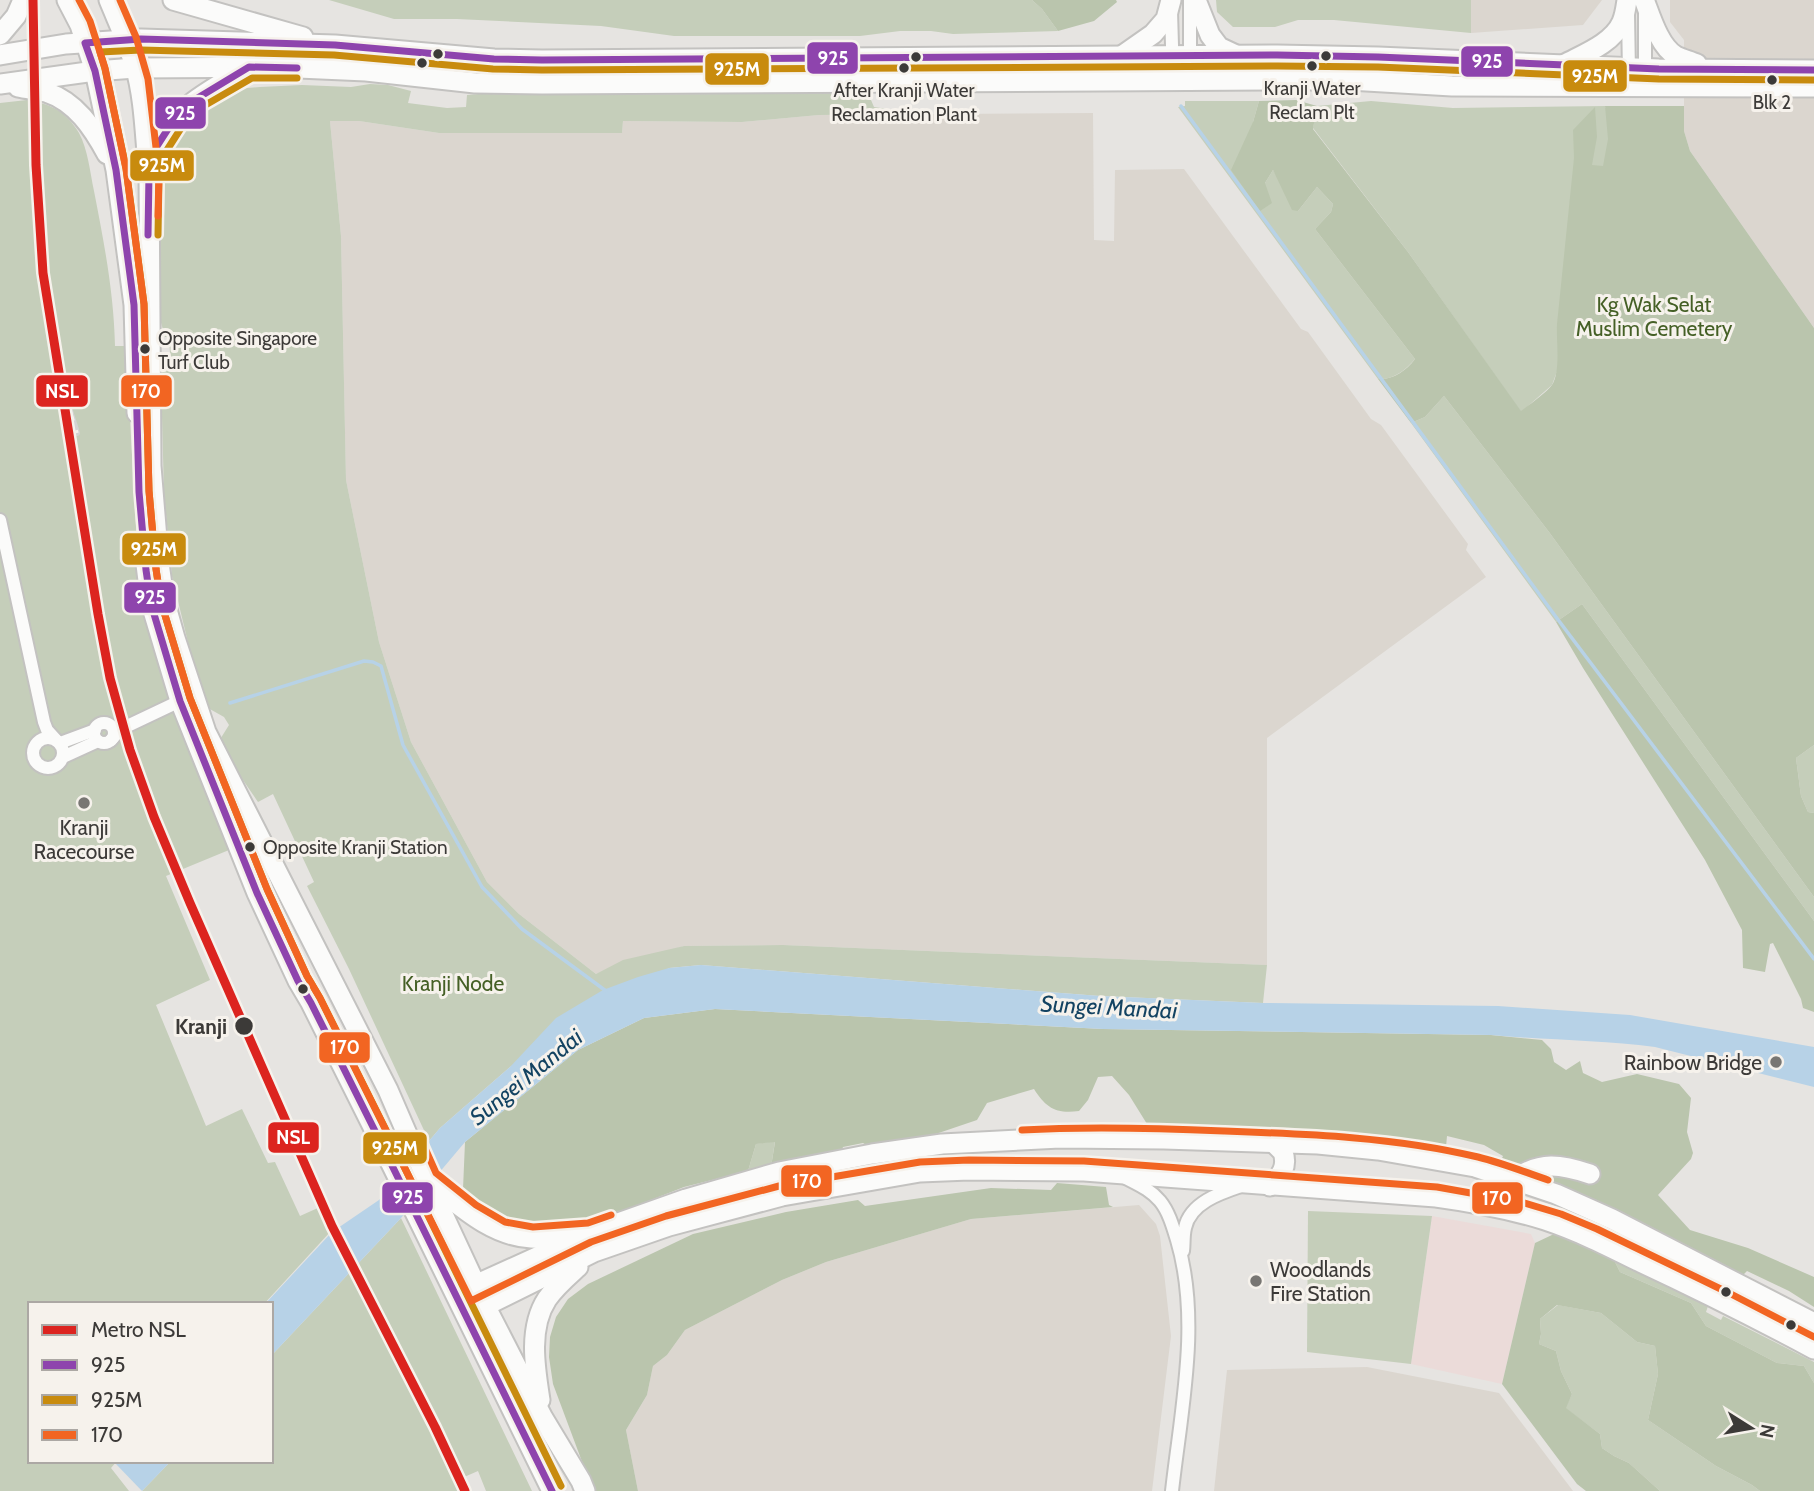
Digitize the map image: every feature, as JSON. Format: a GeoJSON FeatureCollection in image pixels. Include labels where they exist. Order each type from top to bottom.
{"type":"FeatureCollection","features":[{"type":"Feature","properties":{"kind":"main road"},"geometry":{"type":"LineString","coordinates":[[0,35],[14,19],[23,0]]}},
{"type":"Feature","properties":{"kind":"main road"},"geometry":{"type":"LineString","coordinates":[[66,0],[80,25],[95,71],[116,170],[134,305],[139,492],[146,570],[151,604],[180,701],[257,893],[298,981],[457,1294],[552,1491]]}},
{"type":"Feature","properties":{"kind":"main road"},"geometry":{"type":"LineString","coordinates":[[109,0],[135,68],[149,174],[151,466],[156,542],[164,599],[175,638],[206,732],[388,1090],[486,1306],[543,1418],[585,1491]]}},
{"type":"Feature","properties":{"kind":"main road"},"geometry":{"type":"LineString","coordinates":[[173,0],[335,46]]}},
{"type":"Feature","properties":{"kind":"main road"},"geometry":{"type":"LineString","coordinates":[[1123,55],[1153,34],[1166,19],[1171,0]]}},
{"type":"Feature","properties":{"kind":"main road"},"geometry":{"type":"LineString","coordinates":[[1196,0],[1210,35],[1219,47],[1236,55]]}},
{"type":"Feature","properties":{"kind":"main road"},"geometry":{"type":"LineString","coordinates":[[1564,65],[1607,40],[1622,23],[1636,0],[1667,49],[1674,55],[1710,70]]}},
{"type":"Feature","properties":{"kind":"main road"},"geometry":{"type":"LineString","coordinates":[[0,55],[66,44],[141,38],[335,46],[494,59],[542,60],[1123,55],[1378,57],[1564,65],[1637,77],[1814,87]]}},
{"type":"Feature","properties":{"kind":"main road"},"geometry":{"type":"LineString","coordinates":[[1447,61],[1452,86]]}},
{"type":"Feature","properties":{"kind":"main road"},"geometry":{"type":"LineString","coordinates":[[0,85],[135,68],[249,67],[366,71],[475,83],[515,84],[1349,80],[1452,86],[1637,77],[1710,70],[1814,70]]}},
{"type":"Feature","properties":{"kind":"main road"},"geometry":{"type":"LineString","coordinates":[[149,174],[157,146],[175,118],[197,99],[249,67]]}},
{"type":"Feature","properties":{"kind":"main road"},"geometry":{"type":"LineString","coordinates":[[0,85],[46,92],[67,103],[87,121],[116,170]]}},
{"type":"Feature","properties":{"kind":"main road"},"geometry":{"type":"LineString","coordinates":[[368,1116],[386,1116],[389,1107],[388,1090]]}},
{"type":"Feature","properties":{"kind":"main road"},"geometry":{"type":"LineString","coordinates":[[457,1294],[592,1243],[686,1199],[779,1172],[872,1154],[942,1144],[1083,1138],[1273,1142],[1378,1150],[1475,1167],[1514,1179],[1556,1194],[1642,1234],[1814,1323]]}},
{"type":"Feature","properties":{"kind":"main road"},"geometry":{"type":"LineString","coordinates":[[1270,1186],[1281,1175],[1285,1165],[1283,1152],[1273,1142]]}},
{"type":"Feature","properties":{"kind":"main road"},"geometry":{"type":"LineString","coordinates":[[1514,1179],[1524,1172],[1549,1165],[1569,1167],[1590,1174]]}},
{"type":"Feature","properties":{"kind":"main road"},"geometry":{"type":"LineString","coordinates":[[428,1180],[470,1214],[501,1231],[533,1238],[592,1243],[782,1196],[920,1172],[1084,1171],[1436,1197],[1475,1203],[1545,1220],[1578,1233],[1711,1295],[1814,1349]]}},
{"type":"Feature","properties":{"kind":"main road"},"geometry":{"type":"LineString","coordinates":[[466,1315],[486,1306],[592,1243]]}},
{"type":"Feature","properties":{"kind":"main road"},"geometry":{"type":"LineString","coordinates":[[543,1418],[535,1358],[539,1316],[544,1305],[592,1243]]}},
{"type":"Feature","properties":{"kind":"street"},"geometry":{"type":"LineString","coordinates":[[1171,0],[1181,56]]}},
{"type":"Feature","properties":{"kind":"street"},"geometry":{"type":"LineString","coordinates":[[1181,80],[1181,56],[1190,0]]}},
{"type":"Feature","properties":{"kind":"street"},"geometry":{"type":"LineString","coordinates":[[1636,0],[1637,77]]}},
{"type":"Feature","properties":{"kind":"street"},"geometry":{"type":"LineString","coordinates":[[0,520],[44,722],[47,730],[58,742],[63,757]]}},
{"type":"Feature","properties":{"kind":"street"},"geometry":{"type":"LineString","coordinates":[[44,722],[34,748],[34,757],[42,766],[50,768],[63,757],[115,727],[180,701]]}},
{"type":"Feature","properties":{"kind":"street"},"geometry":{"type":"LineString","coordinates":[[101,737],[102,724],[115,727]]}},
{"type":"Feature","properties":{"kind":"street"},"geometry":{"type":"LineString","coordinates":[[38,742],[49,738],[58,742],[101,737]]}},
{"type":"Feature","properties":{"kind":"street"},"geometry":{"type":"LineString","coordinates":[[1118,1174],[1148,1189],[1160,1201],[1167,1212],[1183,1259]]}},
{"type":"Feature","properties":{"kind":"street"},"geometry":{"type":"LineString","coordinates":[[1172,1491],[1188,1353],[1188,1309],[1183,1259],[1185,1227],[1197,1208],[1219,1194],[1245,1184]]}},
{"type":"Feature","properties":{"kind":"shaded area"},"geometry":{"type":"Polygon","coordinates":[[[1471,0],[1602,0],[1583,25],[1471,33],[1471,0]]]}},
{"type":"Feature","properties":{"kind":"shaded area"},"geometry":{"type":"Polygon","coordinates":[[[1670,0],[1814,0],[1814,328],[1690,151],[1684,131],[1684,40],[1670,22],[1670,0]]]}},
{"type":"Feature","properties":{"kind":"shaded area"},"geometry":{"type":"Polygon","coordinates":[[[1093,113],[1094,240],[1114,241],[1115,170],[1184,169],[1301,329],[1308,332],[1371,419],[1381,425],[1468,544],[1466,550],[1486,577],[1267,738],[1267,965],[783,945],[684,946],[596,974],[519,914],[487,882],[411,742],[379,642],[346,480],[341,236],[330,121],[359,121],[439,133],[622,133],[623,121],[742,122],[819,115],[1093,113]]]}},
{"type":"Feature","properties":{"kind":"shaded area"},"geometry":{"type":"Polygon","coordinates":[[[1139,1205],[1156,1224],[1160,1236],[1171,1336],[1152,1491],[638,1491],[626,1430],[647,1395],[653,1366],[667,1355],[685,1330],[782,1280],[826,1262],[971,1219],[1139,1205]]]}},
{"type":"Feature","properties":{"kind":"shaded area"},"geometry":{"type":"Polygon","coordinates":[[[1432,1216],[1531,1234],[1535,1243],[1502,1384],[1411,1364],[1432,1216]]]}},
{"type":"Feature","properties":{"kind":"shaded area"},"geometry":{"type":"Polygon","coordinates":[[[1367,1367],[1499,1393],[1573,1491],[1214,1491],[1227,1370],[1367,1367]]]}},
{"type":"Feature","properties":{"kind":"green space"},"geometry":{"type":"Polygon","coordinates":[[[329,0],[1032,0],[1058,31],[953,34],[900,31],[860,36],[674,36],[601,26],[457,19],[394,19],[329,0]]]}},
{"type":"Feature","properties":{"kind":"green space"},"geometry":{"type":"Polygon","coordinates":[[[1032,0],[1117,2],[1094,21],[1058,31],[1032,0]]]}},
{"type":"Feature","properties":{"kind":"green space"},"geometry":{"type":"Polygon","coordinates":[[[1216,0],[1471,0],[1471,33],[1334,20],[1298,20],[1275,27],[1233,27],[1217,12],[1216,0]]]}},
{"type":"Feature","properties":{"kind":"green space","name":"Kranji Node"},"geometry":{"type":"Polygon","coordinates":[[[370,84],[411,91],[408,103],[447,108],[466,107],[467,95],[489,93],[868,93],[874,107],[920,114],[819,115],[742,122],[623,121],[622,133],[439,133],[359,121],[330,121],[341,236],[346,480],[379,642],[411,742],[487,882],[519,914],[596,974],[623,960],[684,946],[783,945],[1267,965],[1263,1003],[1100,996],[701,965],[669,968],[510,1067],[440,1128],[429,1141],[307,886],[314,882],[273,794],[258,802],[219,741],[229,725],[224,717],[208,708],[191,655],[172,576],[164,494],[161,378],[166,354],[170,353],[169,337],[165,337],[160,319],[157,178],[169,141],[179,125],[214,96],[237,89],[302,85],[351,87],[370,84]]]}},
{"type":"Feature","properties":{"kind":"green space","name":"Kranji Racecourse"},"geometry":{"type":"Polygon","coordinates":[[[27,100],[51,106],[74,125],[87,154],[108,268],[115,346],[126,346],[137,546],[186,739],[229,850],[166,876],[210,980],[156,1005],[206,1126],[242,1109],[268,1163],[275,1162],[300,1216],[320,1207],[331,1231],[266,1302],[28,1302],[28,1463],[115,1463],[111,1468],[129,1491],[0,1491],[0,103],[27,100]]]}},
{"type":"Feature","properties":{"kind":"green space","name":"Kg Wak Selat Muslim Cemetery"},"geometry":{"type":"Polygon","coordinates":[[[1296,100],[1317,106],[1313,129],[1408,252],[1521,411],[1550,388],[1555,379],[1558,355],[1557,324],[1574,158],[1573,130],[1595,107],[1597,137],[1592,165],[1603,166],[1608,139],[1605,106],[1684,106],[1684,131],[1690,151],[1814,328],[1814,745],[1796,758],[1801,796],[1808,812],[1814,813],[1814,897],[1549,532],[1444,396],[1425,417],[1411,423],[1378,379],[1399,374],[1415,359],[1315,229],[1331,212],[1333,204],[1317,187],[1298,211],[1292,210],[1273,170],[1265,183],[1272,203],[1260,211],[1231,170],[1253,122],[1259,101],[1296,100]]]}},
{"type":"Feature","properties":{"kind":"green space"},"geometry":{"type":"Polygon","coordinates":[[[1185,101],[1259,101],[1253,122],[1265,183],[1273,170],[1298,211],[1317,187],[1333,204],[1331,212],[1315,229],[1415,359],[1403,370],[1389,378],[1378,379],[1178,107],[1185,106],[1185,101]]]}},
{"type":"Feature","properties":{"kind":"green space"},"geometry":{"type":"Polygon","coordinates":[[[1371,101],[1453,108],[1654,107],[1552,385],[1521,412],[1408,252],[1313,128],[1317,106],[1371,101]]]}},
{"type":"Feature","properties":{"kind":"green space"},"geometry":{"type":"Polygon","coordinates":[[[1444,396],[1549,532],[1814,897],[1814,921],[1582,604],[1556,622],[1411,423],[1425,417],[1444,396]]]}},
{"type":"Feature","properties":{"kind":"green space"},"geometry":{"type":"Polygon","coordinates":[[[1582,604],[1814,921],[1814,1012],[1803,1008],[1773,943],[1770,944],[1765,972],[1743,968],[1742,930],[1705,860],[1556,622],[1582,604]]]}},
{"type":"Feature","properties":{"kind":"green space"},"geometry":{"type":"Polygon","coordinates":[[[1814,745],[1814,813],[1808,812],[1801,796],[1796,758],[1814,745]]]}},
{"type":"Feature","properties":{"kind":"green space"},"geometry":{"type":"Polygon","coordinates":[[[715,1009],[1103,1029],[1491,1035],[1542,1040],[1551,1049],[1554,1062],[1566,1070],[1580,1061],[1583,1073],[1602,1082],[1637,1074],[1679,1084],[1691,1098],[1687,1132],[1693,1153],[1691,1159],[1658,1195],[1690,1230],[1748,1248],[1814,1277],[1814,1307],[1789,1291],[1747,1271],[1741,1277],[1497,1170],[1503,1156],[1484,1145],[1447,1136],[1446,1147],[1439,1153],[1152,1132],[1129,1095],[1112,1076],[1098,1077],[1088,1100],[1079,1111],[1064,1112],[1052,1108],[1034,1089],[987,1103],[977,1120],[915,1141],[873,1149],[863,1143],[843,1147],[840,1155],[771,1167],[775,1142],[756,1144],[748,1171],[684,1187],[600,1220],[542,1229],[512,1222],[464,1200],[465,1142],[578,1050],[644,1018],[715,1009]]]}},
{"type":"Feature","properties":{"kind":"green space"},"geometry":{"type":"Polygon","coordinates":[[[775,1141],[771,1167],[748,1171],[756,1144],[775,1141]]]}},
{"type":"Feature","properties":{"kind":"green space"},"geometry":{"type":"Polygon","coordinates":[[[1057,1183],[1106,1187],[1109,1205],[1113,1207],[971,1219],[826,1262],[782,1280],[685,1330],[667,1355],[653,1366],[647,1395],[626,1430],[638,1491],[593,1491],[553,1384],[549,1357],[550,1337],[556,1317],[568,1299],[588,1284],[693,1234],[786,1212],[858,1200],[865,1206],[991,1188],[1051,1190],[1057,1183]]]}},
{"type":"Feature","properties":{"kind":"green space"},"geometry":{"type":"Polygon","coordinates":[[[1308,1211],[1432,1216],[1411,1364],[1307,1352],[1308,1211]]]}},
{"type":"Feature","properties":{"kind":"green space"},"geometry":{"type":"Polygon","coordinates":[[[401,1218],[532,1491],[486,1491],[478,1471],[455,1481],[459,1491],[142,1491],[169,1463],[273,1463],[273,1354],[401,1218]]]}},
{"type":"Feature","properties":{"kind":"green space"},"geometry":{"type":"Polygon","coordinates":[[[1554,1234],[1613,1258],[1620,1272],[1691,1303],[1706,1326],[1777,1363],[1804,1366],[1814,1383],[1814,1491],[1760,1491],[1716,1466],[1648,1420],[1658,1374],[1655,1346],[1637,1342],[1601,1313],[1557,1305],[1540,1319],[1539,1344],[1556,1351],[1561,1371],[1572,1394],[1566,1408],[1600,1434],[1602,1448],[1629,1463],[1660,1491],[1586,1491],[1577,1484],[1502,1384],[1535,1243],[1554,1234]]]}},
{"type":"Feature","properties":{"kind":"green space"},"geometry":{"type":"Polygon","coordinates":[[[1613,1258],[1708,1306],[1706,1312],[1721,1320],[1723,1316],[1814,1362],[1814,1383],[1804,1366],[1777,1363],[1706,1326],[1691,1303],[1620,1272],[1613,1258]]]}},
{"type":"Feature","properties":{"kind":"green space"},"geometry":{"type":"Polygon","coordinates":[[[1558,1305],[1601,1313],[1637,1342],[1655,1346],[1658,1374],[1648,1420],[1716,1466],[1760,1491],[1660,1491],[1629,1463],[1602,1448],[1600,1434],[1565,1408],[1572,1394],[1561,1371],[1556,1351],[1539,1344],[1540,1319],[1558,1305]]]}},
{"type":"Feature","properties":{"kind":"water","name":"Sungei Mandai"},"geometry":{"type":"Polygon","coordinates":[[[701,965],[1100,996],[1263,1003],[1498,1006],[1630,1015],[1814,1047],[1814,1087],[1655,1047],[1491,1035],[1103,1029],[715,1009],[644,1018],[578,1050],[465,1142],[401,1218],[273,1354],[273,1302],[267,1302],[332,1232],[379,1200],[440,1128],[510,1067],[556,1018],[603,990],[669,968],[701,965]]]}},
{"type":"Feature","properties":{"kind":"water"},"geometry":{"type":"Polygon","coordinates":[[[115,1463],[169,1463],[142,1491],[115,1463]]]}},
{"type":"Feature","properties":{"kind":"waterway"},"geometry":{"type":"LineString","coordinates":[[1181,106],[1556,617],[1814,959]]}},
{"type":"Feature","properties":{"kind":"waterway"},"geometry":{"type":"LineString","coordinates":[[230,703],[364,661],[381,666],[403,745],[482,887],[522,929],[606,991]]}},
{"type":"Feature","properties":{"kind":"railway"},"geometry":{"type":"LineString","coordinates":[[58,373],[77,433]]}},
{"type":"Feature","properties":{"kind":"metro line","name":"NSL"},"geometry":{"type":"LineString","coordinates":[[33,0],[36,165],[43,273],[98,614],[110,678],[130,750],[154,817],[190,903],[332,1226],[465,1491]]}},
{"type":"Feature","properties":{"kind":"transit line","name":"170"},"geometry":{"type":"LineString","coordinates":[[79,0],[90,21],[105,68],[126,169],[144,304],[149,491],[161,602],[190,698],[267,889],[307,976],[471,1301],[591,1242],[666,1216],[779,1186],[920,1162],[1084,1161],[1437,1187],[1521,1202],[1597,1229],[1814,1337]]}},
{"type":"Feature","properties":{"kind":"transit line","name":"170"},"geometry":{"type":"LineString","coordinates":[[120,0],[136,37],[148,79],[159,173],[158,216]]}},
{"type":"Feature","properties":{"kind":"transit line","name":"925"},"geometry":{"type":"LineString","coordinates":[[552,1491],[298,981],[257,893],[180,701],[151,604],[146,570],[139,492],[134,305],[116,170],[95,71],[85,43],[141,39],[335,45],[494,59],[542,60],[1277,55],[1659,69],[1814,70]]}},
{"type":"Feature","properties":{"kind":"transit line","name":"925M"},"geometry":{"type":"LineString","coordinates":[[561,1486],[307,976],[267,889],[190,698],[161,602],[156,569],[149,491],[144,304],[126,168],[100,52],[141,50],[334,55],[493,69],[542,70],[1277,66],[1378,67],[1659,79],[1814,80]]}},
{"type":"Feature","properties":{"kind":"transit line","name":"925"},"geometry":{"type":"LineString","coordinates":[[148,235],[149,174],[157,146],[175,118],[196,99],[249,67],[297,68]]}},
{"type":"Feature","properties":{"kind":"transit line","name":"925M"},"geometry":{"type":"LineString","coordinates":[[158,235],[159,176],[167,150],[183,125],[202,107],[252,78],[297,78]]}},
{"type":"Feature","properties":{"kind":"transit line","name":"170"},"geometry":{"type":"LineString","coordinates":[[1022,1130],[1149,1128],[1352,1138],[1447,1150],[1505,1165],[1548,1180]]}},
{"type":"Feature","properties":{"kind":"transit line","name":"170"},"geometry":{"type":"LineString","coordinates":[[420,1137],[436,1173],[476,1205],[505,1222],[533,1227],[588,1223],[611,1215]]}},
{"type":"Feature","properties":{"kind":"place","name":"Kranji Water Reclam Plt"},"geometry":{"type":"Point","coordinates":[1312,66]}},
{"type":"Feature","properties":{"kind":"place","name":"After Kranji Water Reclamation Plant"},"geometry":{"type":"Point","coordinates":[904,68]}},
{"type":"Feature","properties":{"kind":"place","name":"Blk 2"},"geometry":{"type":"Point","coordinates":[1772,80]}},
{"type":"Feature","properties":{"kind":"place","name":"Opposite Singapore Turf Club"},"geometry":{"type":"Point","coordinates":[145,349]}},
{"type":"Feature","properties":{"kind":"place","name":"Kranji Racecourse"},"geometry":{"type":"Point","coordinates":[84,803]}},
{"type":"Feature","properties":{"kind":"place","name":"Opposite Kranji Station"},"geometry":{"type":"Point","coordinates":[250,847]}},
{"type":"Feature","properties":{"kind":"place","name":"Kranji"},"geometry":{"type":"Point","coordinates":[244,1026]}},
{"type":"Feature","properties":{"kind":"place","name":"Rainbow Bridge"},"geometry":{"type":"Point","coordinates":[1776,1062]}},
{"type":"Feature","properties":{"kind":"place","name":"Woodlands Fire Station"},"geometry":{"type":"Point","coordinates":[1256,1281]}}]}
